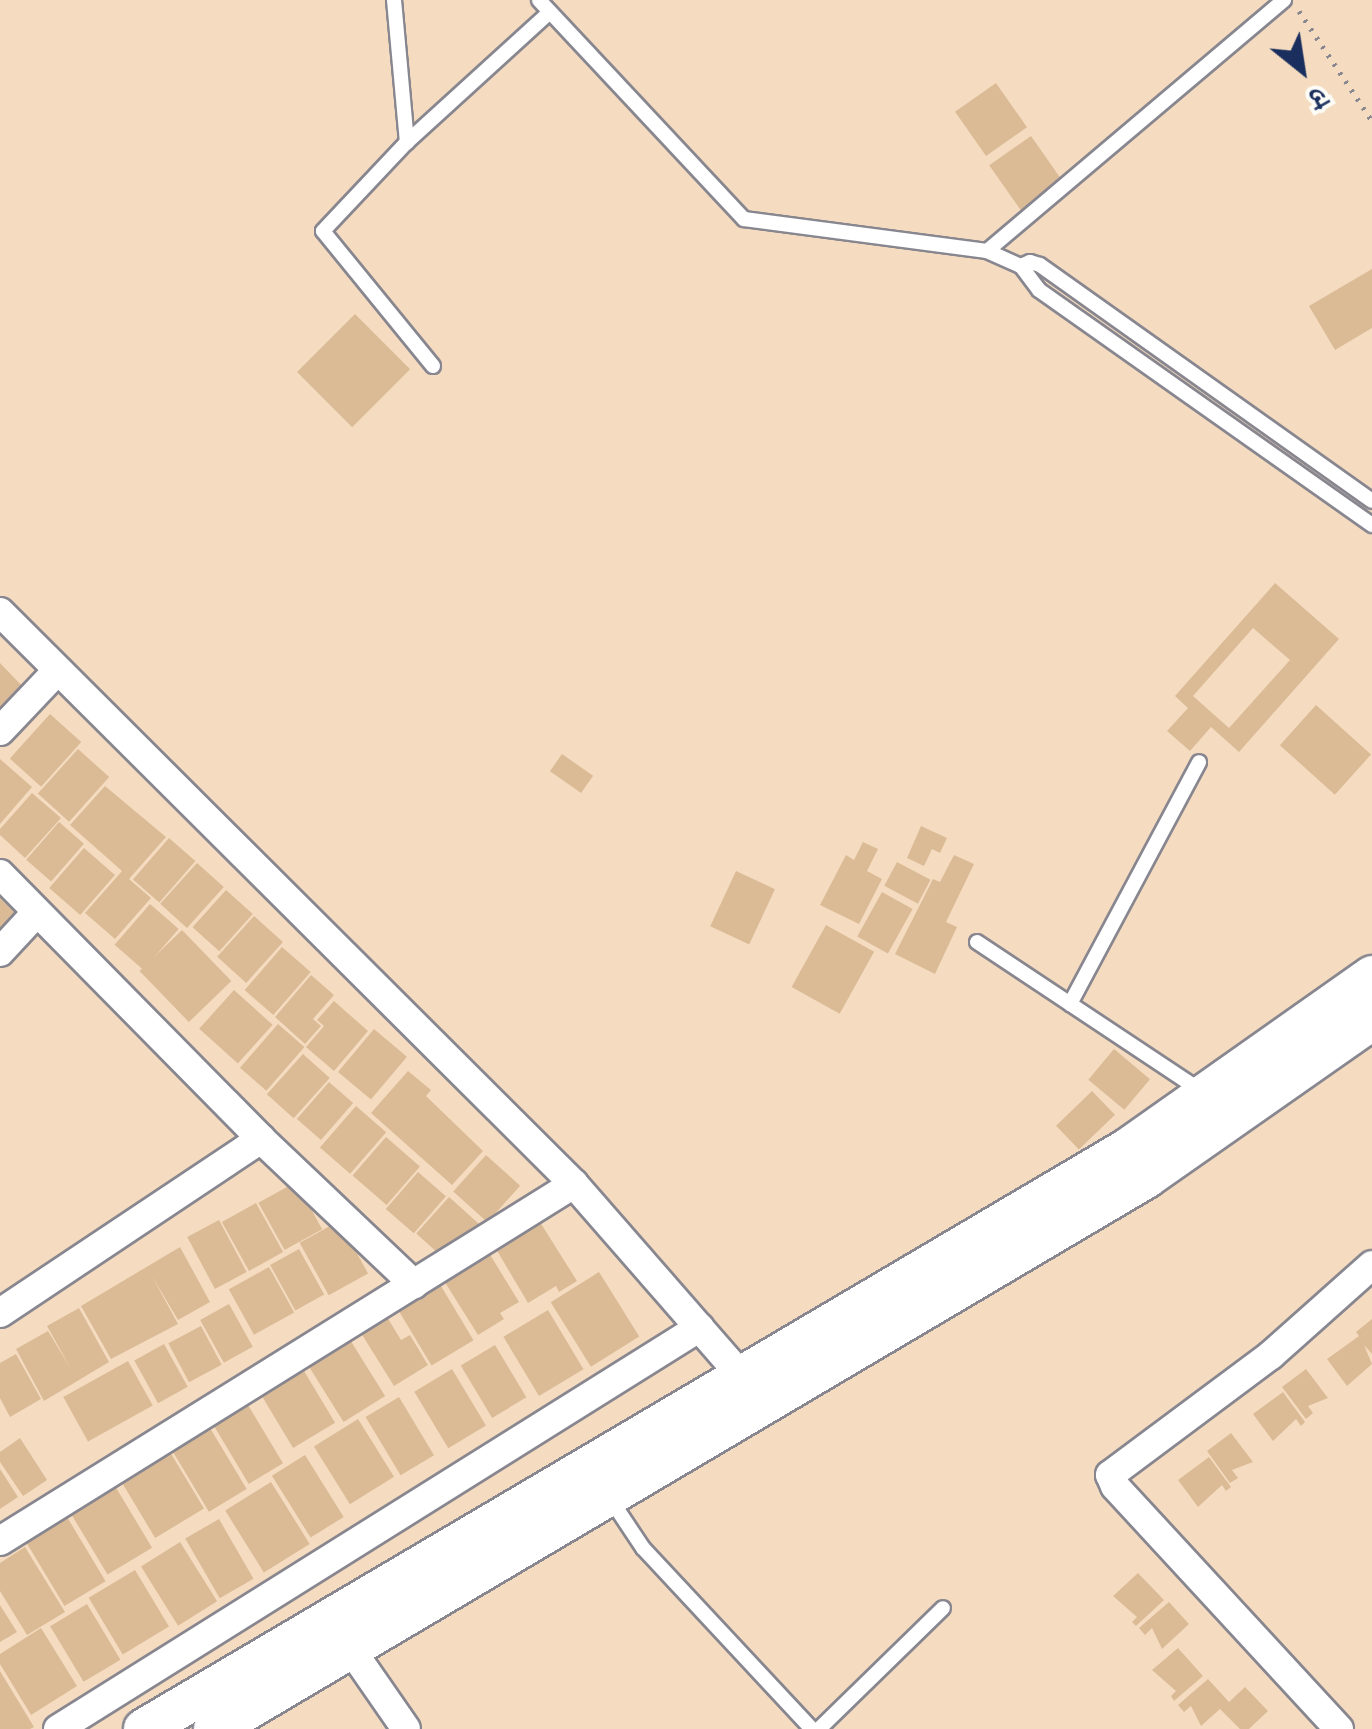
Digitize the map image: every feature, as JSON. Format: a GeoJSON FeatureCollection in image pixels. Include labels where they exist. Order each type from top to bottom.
{"type":"FeatureCollection","features":[{"type":"Feature","properties":{"kind":"main road"},"geometry":{"type":"LineString","coordinates":[[214,1729],[608,1496],[754,1390],[1127,1148],[1372,976]]}},
{"type":"Feature","properties":{"kind":"main road"},"geometry":{"type":"LineString","coordinates":[[144,1729],[754,1390],[1146,1178],[1372,1020]]}},
{"type":"Feature","properties":{"kind":"street"},"geometry":{"type":"LineString","coordinates":[[0,612],[574,1184],[754,1390]]}},
{"type":"Feature","properties":{"kind":"street"},"geometry":{"type":"LineString","coordinates":[[0,731],[57,670]]}},
{"type":"Feature","properties":{"kind":"street"},"geometry":{"type":"LineString","coordinates":[[0,874],[261,1139],[414,1284]]}},
{"type":"Feature","properties":{"kind":"street"},"geometry":{"type":"LineString","coordinates":[[0,952],[37,912]]}},
{"type":"Feature","properties":{"kind":"street"},"geometry":{"type":"LineString","coordinates":[[0,1313],[261,1139]]}},
{"type":"Feature","properties":{"kind":"street"},"geometry":{"type":"LineString","coordinates":[[0,1540],[574,1184]]}},
{"type":"Feature","properties":{"kind":"street"},"geometry":{"type":"LineString","coordinates":[[1339,1729],[1114,1486],[1110,1475],[1271,1355],[1372,1265]]}},
{"type":"Feature","properties":{"kind":"street"},"geometry":{"type":"LineString","coordinates":[[58,1729],[700,1327]]}},
{"type":"Feature","properties":{"kind":"street"},"geometry":{"type":"LineString","coordinates":[[350,1648],[406,1729]]}},
{"type":"Feature","properties":{"kind":"lane"},"geometry":{"type":"LineString","coordinates":[[394,0],[407,142]]}},
{"type":"Feature","properties":{"kind":"lane"},"geometry":{"type":"LineString","coordinates":[[539,0],[744,219],[987,251],[1021,266],[1040,265],[1372,500]]}},
{"type":"Feature","properties":{"kind":"lane"},"geometry":{"type":"LineString","coordinates":[[987,251],[1284,0]]}},
{"type":"Feature","properties":{"kind":"lane"},"geometry":{"type":"LineString","coordinates":[[433,366],[323,231],[407,142],[550,12]]}},
{"type":"Feature","properties":{"kind":"lane"},"geometry":{"type":"LineString","coordinates":[[1021,266],[1039,290],[1372,524]]}},
{"type":"Feature","properties":{"kind":"lane"},"geometry":{"type":"LineString","coordinates":[[1070,1004],[1199,762]]}},
{"type":"Feature","properties":{"kind":"lane"},"geometry":{"type":"LineString","coordinates":[[976,942],[1205,1093]]}},
{"type":"Feature","properties":{"kind":"lane"},"geometry":{"type":"LineString","coordinates":[[608,1496],[643,1548],[815,1729],[943,1608]]}},
{"type":"Feature","properties":{"kind":"path"},"geometry":{"type":"LineString","coordinates":[[1292,0],[1372,120]]}},
{"type":"Feature","properties":{"kind":"building"},"geometry":{"type":"Polygon","coordinates":[[[996,83],[1027,127],[986,156],[955,112],[996,83]]]}},
{"type":"Feature","properties":{"kind":"building"},"geometry":{"type":"Polygon","coordinates":[[[1031,136],[1063,181],[1021,210],[989,165],[1031,136]]]}},
{"type":"Feature","properties":{"kind":"building"},"geometry":{"type":"Polygon","coordinates":[[[1372,269],[1372,328],[1335,350],[1309,306],[1372,269]]]}},
{"type":"Feature","properties":{"kind":"building"},"geometry":{"type":"Polygon","coordinates":[[[355,314],[410,369],[352,427],[297,372],[355,314]]]}},
{"type":"Feature","properties":{"kind":"building"},"geometry":{"type":"Polygon","coordinates":[[[1275,583],[1339,639],[1239,752],[1211,727],[1190,751],[1167,731],[1188,708],[1175,696],[1275,583]],[[1253,628],[1193,696],[1229,728],[1290,660],[1253,628]]]}},
{"type":"Feature","properties":{"kind":"building"},"geometry":{"type":"Polygon","coordinates":[[[0,663],[26,690],[0,714],[0,663]]]}},
{"type":"Feature","properties":{"kind":"building"},"geometry":{"type":"Polygon","coordinates":[[[1316,705],[1371,755],[1335,795],[1280,745],[1316,705]]]}},
{"type":"Feature","properties":{"kind":"building"},"geometry":{"type":"Polygon","coordinates":[[[50,714],[81,742],[41,787],[10,759],[50,714]]]}},
{"type":"Feature","properties":{"kind":"building"},"geometry":{"type":"Polygon","coordinates":[[[78,749],[109,777],[69,822],[38,794],[78,749]]]}},
{"type":"Feature","properties":{"kind":"building"},"geometry":{"type":"Polygon","coordinates":[[[562,754],[593,776],[581,793],[550,771],[562,754]]]}},
{"type":"Feature","properties":{"kind":"building"},"geometry":{"type":"Polygon","coordinates":[[[0,759],[32,787],[0,824],[0,759]]]}},
{"type":"Feature","properties":{"kind":"building"},"geometry":{"type":"Polygon","coordinates":[[[105,786],[166,837],[129,879],[151,898],[115,939],[85,913],[122,871],[70,825],[105,786]]]}},
{"type":"Feature","properties":{"kind":"building"},"geometry":{"type":"Polygon","coordinates":[[[32,793],[61,818],[25,858],[0,835],[0,829],[32,793]]]}},
{"type":"Feature","properties":{"kind":"building"},"geometry":{"type":"Polygon","coordinates":[[[59,822],[84,844],[51,881],[26,860],[59,822]]]}},
{"type":"Feature","properties":{"kind":"building"},"geometry":{"type":"Polygon","coordinates":[[[921,826],[947,838],[940,853],[932,849],[924,866],[907,858],[921,826]]]}},
{"type":"Feature","properties":{"kind":"building"},"geometry":{"type":"Polygon","coordinates":[[[169,838],[195,861],[159,902],[133,880],[169,838]]]}},
{"type":"Feature","properties":{"kind":"building"},"geometry":{"type":"Polygon","coordinates":[[[863,842],[878,849],[867,871],[882,879],[859,924],[820,905],[846,855],[854,860],[863,842]]]}},
{"type":"Feature","properties":{"kind":"building"},"geometry":{"type":"Polygon","coordinates":[[[84,848],[115,875],[80,915],[49,888],[84,848]]]}},
{"type":"Feature","properties":{"kind":"building"},"geometry":{"type":"Polygon","coordinates":[[[954,855],[974,864],[946,922],[957,927],[935,974],[895,954],[933,879],[940,882],[954,855]]]}},
{"type":"Feature","properties":{"kind":"building"},"geometry":{"type":"Polygon","coordinates":[[[897,862],[931,880],[918,904],[884,886],[897,862]]]}},
{"type":"Feature","properties":{"kind":"building"},"geometry":{"type":"Polygon","coordinates":[[[197,863],[224,887],[187,928],[160,904],[197,863]]]}},
{"type":"Feature","properties":{"kind":"building"},"geometry":{"type":"Polygon","coordinates":[[[736,871],[775,889],[749,944],[710,926],[736,871]]]}},
{"type":"Feature","properties":{"kind":"building"},"geometry":{"type":"Polygon","coordinates":[[[226,890],[253,914],[219,951],[193,927],[226,890]]]}},
{"type":"Feature","properties":{"kind":"building"},"geometry":{"type":"Polygon","coordinates":[[[882,892],[913,909],[888,954],[857,937],[882,892]]]}},
{"type":"Feature","properties":{"kind":"building"},"geometry":{"type":"Polygon","coordinates":[[[0,898],[20,918],[0,937],[0,898]]]}},
{"type":"Feature","properties":{"kind":"building"},"geometry":{"type":"Polygon","coordinates":[[[150,904],[179,929],[143,970],[115,945],[150,904]]]}},
{"type":"Feature","properties":{"kind":"building"},"geometry":{"type":"Polygon","coordinates":[[[254,916],[283,942],[246,983],[217,957],[254,916]]]}},
{"type":"Feature","properties":{"kind":"building"},"geometry":{"type":"Polygon","coordinates":[[[826,925],[874,952],[840,1014],[792,987],[826,925]]]}},
{"type":"Feature","properties":{"kind":"building"},"geometry":{"type":"Polygon","coordinates":[[[182,930],[231,981],[189,1022],[140,971],[182,930]]]}},
{"type":"Feature","properties":{"kind":"building"},"geometry":{"type":"Polygon","coordinates":[[[282,947],[311,972],[273,1015],[245,990],[282,947]]]}},
{"type":"Feature","properties":{"kind":"building"},"geometry":{"type":"Polygon","coordinates":[[[311,975],[334,995],[313,1019],[321,1026],[305,1044],[275,1017],[311,975]]]}},
{"type":"Feature","properties":{"kind":"building"},"geometry":{"type":"Polygon","coordinates":[[[234,990],[273,1025],[238,1063],[199,1029],[234,990]]]}},
{"type":"Feature","properties":{"kind":"building"},"geometry":{"type":"Polygon","coordinates":[[[334,1001],[368,1031],[334,1071],[306,1047],[324,1026],[317,1020],[334,1001]]]}},
{"type":"Feature","properties":{"kind":"building"},"geometry":{"type":"Polygon","coordinates":[[[278,1024],[304,1047],[266,1091],[240,1068],[278,1024]]]}},
{"type":"Feature","properties":{"kind":"building"},"geometry":{"type":"Polygon","coordinates":[[[374,1029],[407,1057],[371,1100],[338,1072],[374,1029]]]}},
{"type":"Feature","properties":{"kind":"building"},"geometry":{"type":"Polygon","coordinates":[[[1114,1049],[1150,1079],[1124,1110],[1088,1080],[1114,1049]]]}},
{"type":"Feature","properties":{"kind":"building"},"geometry":{"type":"Polygon","coordinates":[[[303,1054],[330,1078],[294,1118],[267,1094],[303,1054]]]}},
{"type":"Feature","properties":{"kind":"building"},"geometry":{"type":"Polygon","coordinates":[[[408,1071],[431,1090],[426,1096],[483,1151],[452,1185],[371,1113],[408,1071]]]}},
{"type":"Feature","properties":{"kind":"building"},"geometry":{"type":"Polygon","coordinates":[[[329,1082],[353,1103],[321,1140],[297,1119],[329,1082]]]}},
{"type":"Feature","properties":{"kind":"building"},"geometry":{"type":"Polygon","coordinates":[[[1092,1091],[1115,1115],[1079,1149],[1056,1126],[1092,1091]]]}},
{"type":"Feature","properties":{"kind":"building"},"geometry":{"type":"Polygon","coordinates":[[[356,1106],[386,1132],[350,1174],[320,1148],[356,1106]]]}},
{"type":"Feature","properties":{"kind":"building"},"geometry":{"type":"Polygon","coordinates":[[[386,1137],[420,1167],[387,1205],[353,1175],[386,1137]]]}},
{"type":"Feature","properties":{"kind":"building"},"geometry":{"type":"Polygon","coordinates":[[[486,1155],[520,1186],[487,1222],[453,1191],[486,1155]]]}},
{"type":"Feature","properties":{"kind":"building"},"geometry":{"type":"Polygon","coordinates":[[[418,1172],[446,1196],[414,1233],[386,1209],[418,1172]]]}},
{"type":"Feature","properties":{"kind":"building"},"geometry":{"type":"Polygon","coordinates":[[[296,1182],[322,1229],[285,1250],[258,1203],[296,1182]]]}},
{"type":"Feature","properties":{"kind":"building"},"geometry":{"type":"Polygon","coordinates":[[[449,1197],[480,1225],[447,1262],[416,1233],[449,1197]]]}},
{"type":"Feature","properties":{"kind":"building"},"geometry":{"type":"Polygon","coordinates":[[[256,1203],[283,1252],[249,1271],[222,1222],[256,1203]]]}},
{"type":"Feature","properties":{"kind":"building"},"geometry":{"type":"Polygon","coordinates":[[[219,1220],[247,1272],[215,1289],[187,1237],[219,1220]]]}},
{"type":"Feature","properties":{"kind":"building"},"geometry":{"type":"Polygon","coordinates":[[[339,1221],[368,1273],[329,1295],[300,1243],[339,1221]]]}},
{"type":"Feature","properties":{"kind":"building"},"geometry":{"type":"Polygon","coordinates":[[[540,1222],[577,1281],[559,1292],[556,1286],[528,1303],[496,1249],[540,1222]]]}},
{"type":"Feature","properties":{"kind":"building"},"geometry":{"type":"Polygon","coordinates":[[[180,1247],[210,1302],[178,1320],[152,1276],[178,1324],[111,1359],[81,1306],[180,1247]]]}},
{"type":"Feature","properties":{"kind":"building"},"geometry":{"type":"Polygon","coordinates":[[[486,1248],[519,1302],[500,1313],[504,1319],[478,1335],[441,1276],[486,1248]]]}},
{"type":"Feature","properties":{"kind":"building"},"geometry":{"type":"Polygon","coordinates":[[[299,1249],[324,1294],[295,1310],[270,1265],[299,1249]]]}},
{"type":"Feature","properties":{"kind":"building"},"geometry":{"type":"Polygon","coordinates":[[[269,1267],[294,1312],[254,1335],[229,1289],[269,1267]]]}},
{"type":"Feature","properties":{"kind":"building"},"geometry":{"type":"Polygon","coordinates":[[[599,1272],[639,1336],[591,1367],[551,1302],[599,1272]]]}},
{"type":"Feature","properties":{"kind":"building"},"geometry":{"type":"Polygon","coordinates":[[[438,1281],[474,1340],[432,1365],[396,1306],[438,1281]]]}},
{"type":"Feature","properties":{"kind":"building"},"geometry":{"type":"Polygon","coordinates":[[[229,1304],[253,1347],[224,1363],[200,1320],[229,1304]]]}},
{"type":"Feature","properties":{"kind":"building"},"geometry":{"type":"Polygon","coordinates":[[[79,1308],[109,1362],[44,1401],[16,1349],[48,1331],[71,1369],[47,1326],[79,1308]]]}},
{"type":"Feature","properties":{"kind":"building"},"geometry":{"type":"Polygon","coordinates":[[[548,1310],[584,1369],[539,1396],[503,1337],[548,1310]]]}},
{"type":"Feature","properties":{"kind":"building"},"geometry":{"type":"Polygon","coordinates":[[[387,1317],[401,1340],[410,1335],[428,1365],[394,1386],[361,1333],[387,1317]]]}},
{"type":"Feature","properties":{"kind":"building"},"geometry":{"type":"Polygon","coordinates":[[[1372,1319],[1372,1354],[1364,1345],[1372,1364],[1347,1386],[1327,1359],[1359,1336],[1356,1332],[1372,1319]]]}},
{"type":"Feature","properties":{"kind":"building"},"geometry":{"type":"Polygon","coordinates":[[[201,1326],[222,1365],[189,1382],[168,1343],[201,1326]]]}},
{"type":"Feature","properties":{"kind":"building"},"geometry":{"type":"Polygon","coordinates":[[[347,1335],[385,1396],[344,1422],[305,1361],[347,1335]]]}},
{"type":"Feature","properties":{"kind":"building"},"geometry":{"type":"Polygon","coordinates":[[[164,1344],[188,1387],[158,1403],[134,1360],[164,1344]]]}},
{"type":"Feature","properties":{"kind":"building"},"geometry":{"type":"Polygon","coordinates":[[[495,1345],[526,1397],[492,1418],[461,1366],[495,1345]]]}},
{"type":"Feature","properties":{"kind":"building"},"geometry":{"type":"Polygon","coordinates":[[[16,1354],[41,1399],[10,1417],[0,1398],[0,1363],[16,1354]]]}},
{"type":"Feature","properties":{"kind":"building"},"geometry":{"type":"Polygon","coordinates":[[[128,1361],[153,1406],[88,1441],[63,1397],[128,1361]]]}},
{"type":"Feature","properties":{"kind":"building"},"geometry":{"type":"Polygon","coordinates":[[[298,1361],[335,1423],[293,1448],[256,1386],[298,1361]]]}},
{"type":"Feature","properties":{"kind":"building"},"geometry":{"type":"Polygon","coordinates":[[[452,1369],[486,1426],[448,1448],[414,1392],[452,1369]]]}},
{"type":"Feature","properties":{"kind":"building"},"geometry":{"type":"Polygon","coordinates":[[[1306,1369],[1328,1398],[1308,1406],[1313,1413],[1306,1419],[1282,1387],[1306,1369]]]}},
{"type":"Feature","properties":{"kind":"building"},"geometry":{"type":"Polygon","coordinates":[[[1283,1392],[1305,1422],[1301,1426],[1296,1419],[1273,1441],[1253,1414],[1283,1392]]]}},
{"type":"Feature","properties":{"kind":"building"},"geometry":{"type":"Polygon","coordinates":[[[399,1397],[434,1455],[401,1475],[366,1417],[399,1397]]]}},
{"type":"Feature","properties":{"kind":"building"},"geometry":{"type":"Polygon","coordinates":[[[248,1405],[283,1463],[249,1484],[214,1426],[248,1405]]]}},
{"type":"Feature","properties":{"kind":"building"},"geometry":{"type":"Polygon","coordinates":[[[358,1419],[394,1477],[350,1504],[314,1447],[358,1419]]]}},
{"type":"Feature","properties":{"kind":"building"},"geometry":{"type":"Polygon","coordinates":[[[207,1423],[247,1489],[209,1512],[169,1446],[207,1423]]]}},
{"type":"Feature","properties":{"kind":"building"},"geometry":{"type":"Polygon","coordinates":[[[1231,1433],[1253,1462],[1232,1470],[1238,1478],[1230,1483],[1207,1451],[1231,1433]]]}},
{"type":"Feature","properties":{"kind":"building"},"geometry":{"type":"Polygon","coordinates":[[[20,1438],[47,1480],[23,1496],[0,1462],[0,1452],[20,1438]]]}},
{"type":"Feature","properties":{"kind":"building"},"geometry":{"type":"Polygon","coordinates":[[[170,1452],[204,1509],[155,1538],[121,1481],[170,1452]]]}},
{"type":"Feature","properties":{"kind":"building"},"geometry":{"type":"Polygon","coordinates":[[[305,1455],[344,1517],[311,1538],[272,1476],[305,1455]]]}},
{"type":"Feature","properties":{"kind":"building"},"geometry":{"type":"Polygon","coordinates":[[[1209,1457],[1231,1487],[1226,1491],[1222,1485],[1198,1507],[1178,1480],[1209,1457]]]}},
{"type":"Feature","properties":{"kind":"building"},"geometry":{"type":"Polygon","coordinates":[[[0,1469],[18,1497],[0,1509],[0,1469]]]}},
{"type":"Feature","properties":{"kind":"building"},"geometry":{"type":"Polygon","coordinates":[[[271,1482],[310,1544],[264,1573],[225,1511],[271,1482]]]}},
{"type":"Feature","properties":{"kind":"building"},"geometry":{"type":"Polygon","coordinates":[[[115,1486],[152,1548],[108,1574],[70,1513],[115,1486]]]}},
{"type":"Feature","properties":{"kind":"building"},"geometry":{"type":"Polygon","coordinates":[[[67,1517],[106,1581],[64,1606],[26,1542],[67,1517]]]}},
{"type":"Feature","properties":{"kind":"building"},"geometry":{"type":"Polygon","coordinates":[[[219,1519],[254,1579],[220,1598],[185,1538],[219,1519]]]}},
{"type":"Feature","properties":{"kind":"building"},"geometry":{"type":"Polygon","coordinates":[[[180,1542],[217,1601],[178,1626],[141,1566],[180,1542]]]}},
{"type":"Feature","properties":{"kind":"building"},"geometry":{"type":"Polygon","coordinates":[[[25,1547],[65,1612],[27,1635],[0,1591],[0,1563],[25,1547]]]}},
{"type":"Feature","properties":{"kind":"building"},"geometry":{"type":"Polygon","coordinates":[[[135,1570],[169,1627],[123,1654],[89,1598],[135,1570]]]}},
{"type":"Feature","properties":{"kind":"building"},"geometry":{"type":"Polygon","coordinates":[[[1138,1573],[1164,1600],[1136,1626],[1132,1622],[1137,1617],[1113,1596],[1138,1573]]]}},
{"type":"Feature","properties":{"kind":"building"},"geometry":{"type":"Polygon","coordinates":[[[1169,1602],[1189,1624],[1162,1649],[1152,1628],[1145,1635],[1139,1628],[1169,1602]]]}},
{"type":"Feature","properties":{"kind":"building"},"geometry":{"type":"Polygon","coordinates":[[[87,1604],[120,1660],[84,1682],[50,1626],[87,1604]]]}},
{"type":"Feature","properties":{"kind":"building"},"geometry":{"type":"Polygon","coordinates":[[[0,1605],[17,1632],[0,1642],[0,1605]]]}},
{"type":"Feature","properties":{"kind":"building"},"geometry":{"type":"Polygon","coordinates":[[[41,1628],[77,1686],[31,1715],[0,1664],[0,1654],[41,1628]]]}},
{"type":"Feature","properties":{"kind":"building"},"geometry":{"type":"Polygon","coordinates":[[[1178,1648],[1203,1676],[1174,1701],[1171,1696],[1176,1691],[1152,1670],[1178,1648]]]}},
{"type":"Feature","properties":{"kind":"building"},"geometry":{"type":"Polygon","coordinates":[[[0,1671],[34,1727],[0,1729],[0,1671]]]}},
{"type":"Feature","properties":{"kind":"building"},"geometry":{"type":"Polygon","coordinates":[[[1208,1679],[1229,1702],[1245,1687],[1268,1711],[1249,1729],[1240,1729],[1220,1709],[1201,1726],[1191,1706],[1184,1712],[1178,1705],[1208,1679]]]}}]}
